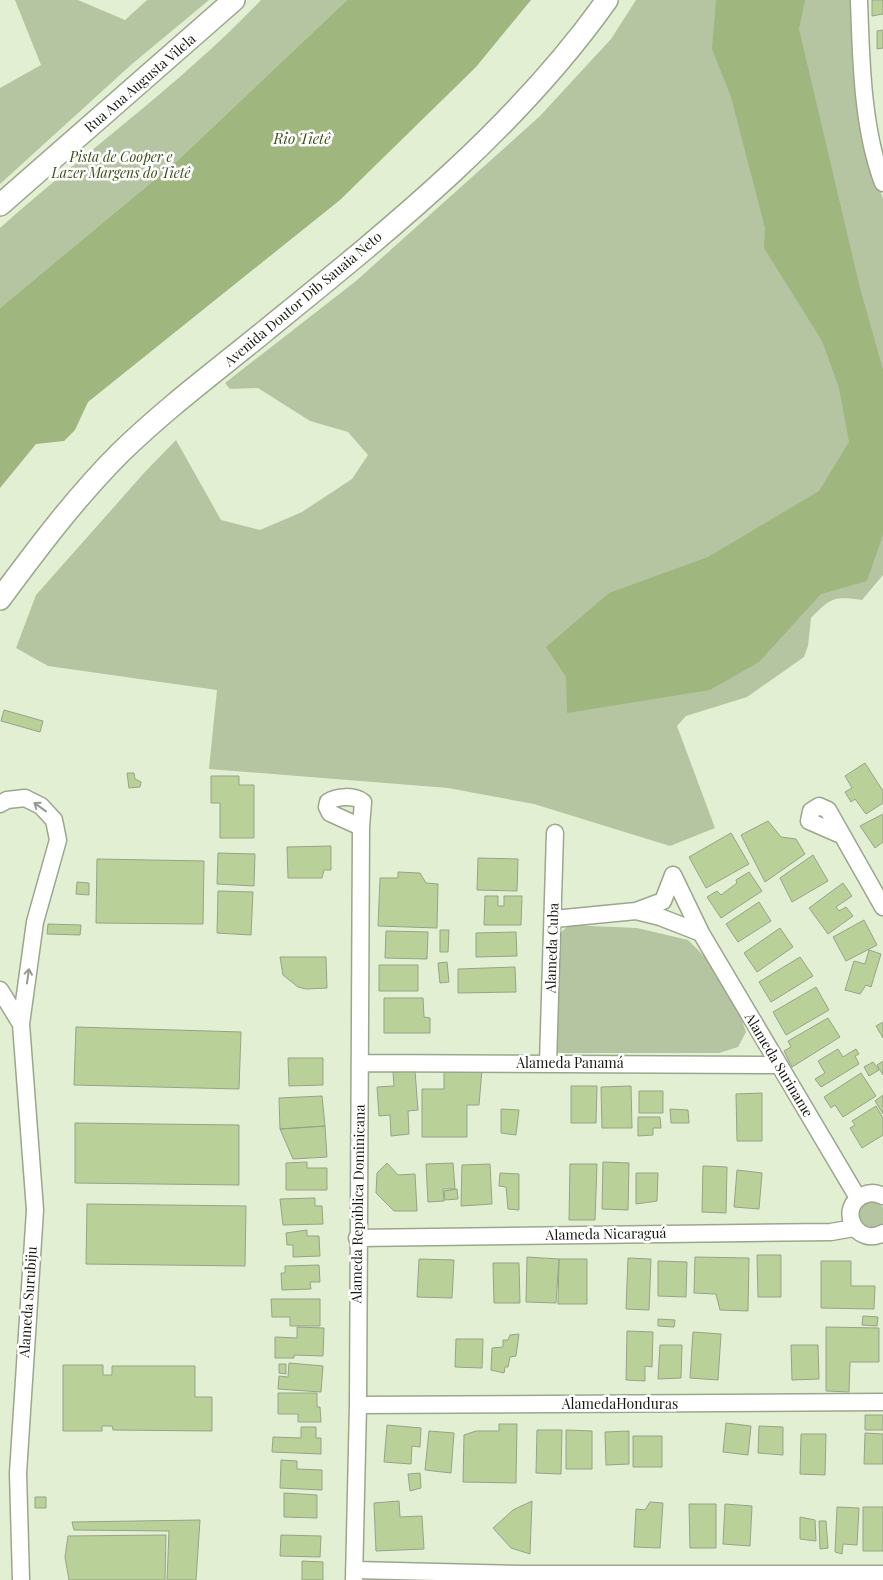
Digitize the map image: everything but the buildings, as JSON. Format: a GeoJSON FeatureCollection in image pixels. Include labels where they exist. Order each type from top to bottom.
{"type":"FeatureCollection","features":[{"type":"Feature","properties":{"kind":"main road","name":"Rua Ana Augusta Vilela"},"geometry":{"type":"LineString","coordinates":[[0,205],[234,0]]}},
{"type":"Feature","properties":{"kind":"main road","name":"Avenida Doutor Dib Sauaia Neto"},"geometry":{"type":"LineString","coordinates":[[0,599],[75,503],[120,453],[164,414],[455,171],[547,76],[607,0]]}},
{"type":"Feature","properties":{"kind":"street"},"geometry":{"type":"LineString","coordinates":[[859,0],[861,65],[878,170],[883,183]]}},
{"type":"Feature","properties":{"kind":"street","name":"Alameda Surubiju"},"geometry":{"type":"LineString","coordinates":[[0,804],[7,800],[25,798],[41,806],[54,820],[58,840],[35,922],[21,1024],[34,1210],[18,1473],[21,1580]]}},
{"type":"Feature","properties":{"kind":"street","name":"Alameda República Dominicana"},"geometry":{"type":"LineString","coordinates":[[354,1575],[358,1405],[357,1238],[362,827]]}},
{"type":"Feature","properties":{"kind":"street","name":"Alameda Cuba"},"geometry":{"type":"LineString","coordinates":[[548,1063],[554,919],[555,833]]}},
{"type":"Feature","properties":{"kind":"street"},"geometry":{"type":"LineString","coordinates":[[841,835],[883,907]]}},
{"type":"Feature","properties":{"kind":"street","name":"Alameda Suriname"},"geometry":{"type":"LineString","coordinates":[[636,911],[663,901],[673,875],[701,933],[858,1198]]}},
{"type":"Feature","properties":{"kind":"street"},"geometry":{"type":"LineString","coordinates":[[554,919],[636,911],[660,917],[701,933]]}},
{"type":"Feature","properties":{"kind":"street","name":"Alameda Surubiju"},"geometry":{"type":"LineString","coordinates":[[0,990],[21,1024]]}},
{"type":"Feature","properties":{"kind":"street","name":"Alameda Panamá"},"geometry":{"type":"LineString","coordinates":[[360,1062],[780,1065]]}},
{"type":"Feature","properties":{"kind":"street"},"geometry":{"type":"LineString","coordinates":[[882,1236],[866,1236],[854,1228],[850,1214],[851,1207],[858,1198],[874,1193],[883,1196]]}},
{"type":"Feature","properties":{"kind":"street","name":"Alameda Nicaraguá"},"geometry":{"type":"LineString","coordinates":[[357,1238],[831,1232],[854,1228]]}},
{"type":"Feature","properties":{"kind":"street","name":"AlamedaHonduras"},"geometry":{"type":"LineString","coordinates":[[358,1405],[883,1402]]}},
{"type":"Feature","properties":{"kind":"street"},"geometry":{"type":"LineString","coordinates":[[354,1575],[862,1577],[883,1574]]}},
{"type":"Feature","properties":{"kind":"green space"},"geometry":{"type":"Polygon","coordinates":[[[15,0],[78,0],[125,20],[147,0],[209,0],[132,64],[0,184],[0,88],[41,65],[15,0]]]}},
{"type":"Feature","properties":{"kind":"green space","name":"Pista de Cooper e Lazer Margens do Tietê"},"geometry":{"type":"Polygon","coordinates":[[[261,0],[347,0],[177,161],[0,308],[0,228],[166,89],[261,0]]]}},
{"type":"Feature","properties":{"kind":"green space"},"geometry":{"type":"Polygon","coordinates":[[[636,0],[851,0],[872,166],[883,199],[883,575],[862,600],[845,598],[833,600],[823,606],[811,618],[808,646],[804,657],[747,697],[686,716],[677,726],[715,828],[670,846],[534,804],[448,788],[209,769],[217,690],[48,666],[16,648],[36,595],[144,473],[176,440],[221,520],[260,530],[302,512],[352,479],[368,455],[348,432],[310,421],[258,388],[230,389],[225,383],[356,281],[540,116],[611,39],[636,0]]]}},
{"type":"Feature","properties":{"kind":"green space"},"geometry":{"type":"Polygon","coordinates":[[[569,925],[637,928],[688,940],[712,964],[739,1011],[746,1032],[738,1047],[719,1053],[555,1053],[557,936],[569,925]]]}},
{"type":"Feature","properties":{"kind":"green space"},"geometry":{"type":"Polygon","coordinates":[[[871,1201],[881,1205],[885,1215],[881,1225],[871,1229],[861,1225],[857,1215],[861,1205],[871,1201]]]}},
{"type":"Feature","properties":{"kind":"water","name":"Rio Tietê"},"geometry":{"type":"Polygon","coordinates":[[[347,0],[531,0],[476,67],[340,200],[88,402],[75,430],[64,441],[36,444],[0,488],[0,308],[177,161],[347,0]]]}},
{"type":"Feature","properties":{"kind":"water"},"geometry":{"type":"Polygon","coordinates":[[[716,0],[805,0],[799,29],[859,284],[883,370],[883,535],[867,581],[821,594],[759,662],[710,690],[567,713],[566,677],[546,647],[609,593],[708,557],[819,491],[849,442],[839,388],[822,341],[764,248],[765,228],[731,97],[712,49],[716,0]]]}}]}
